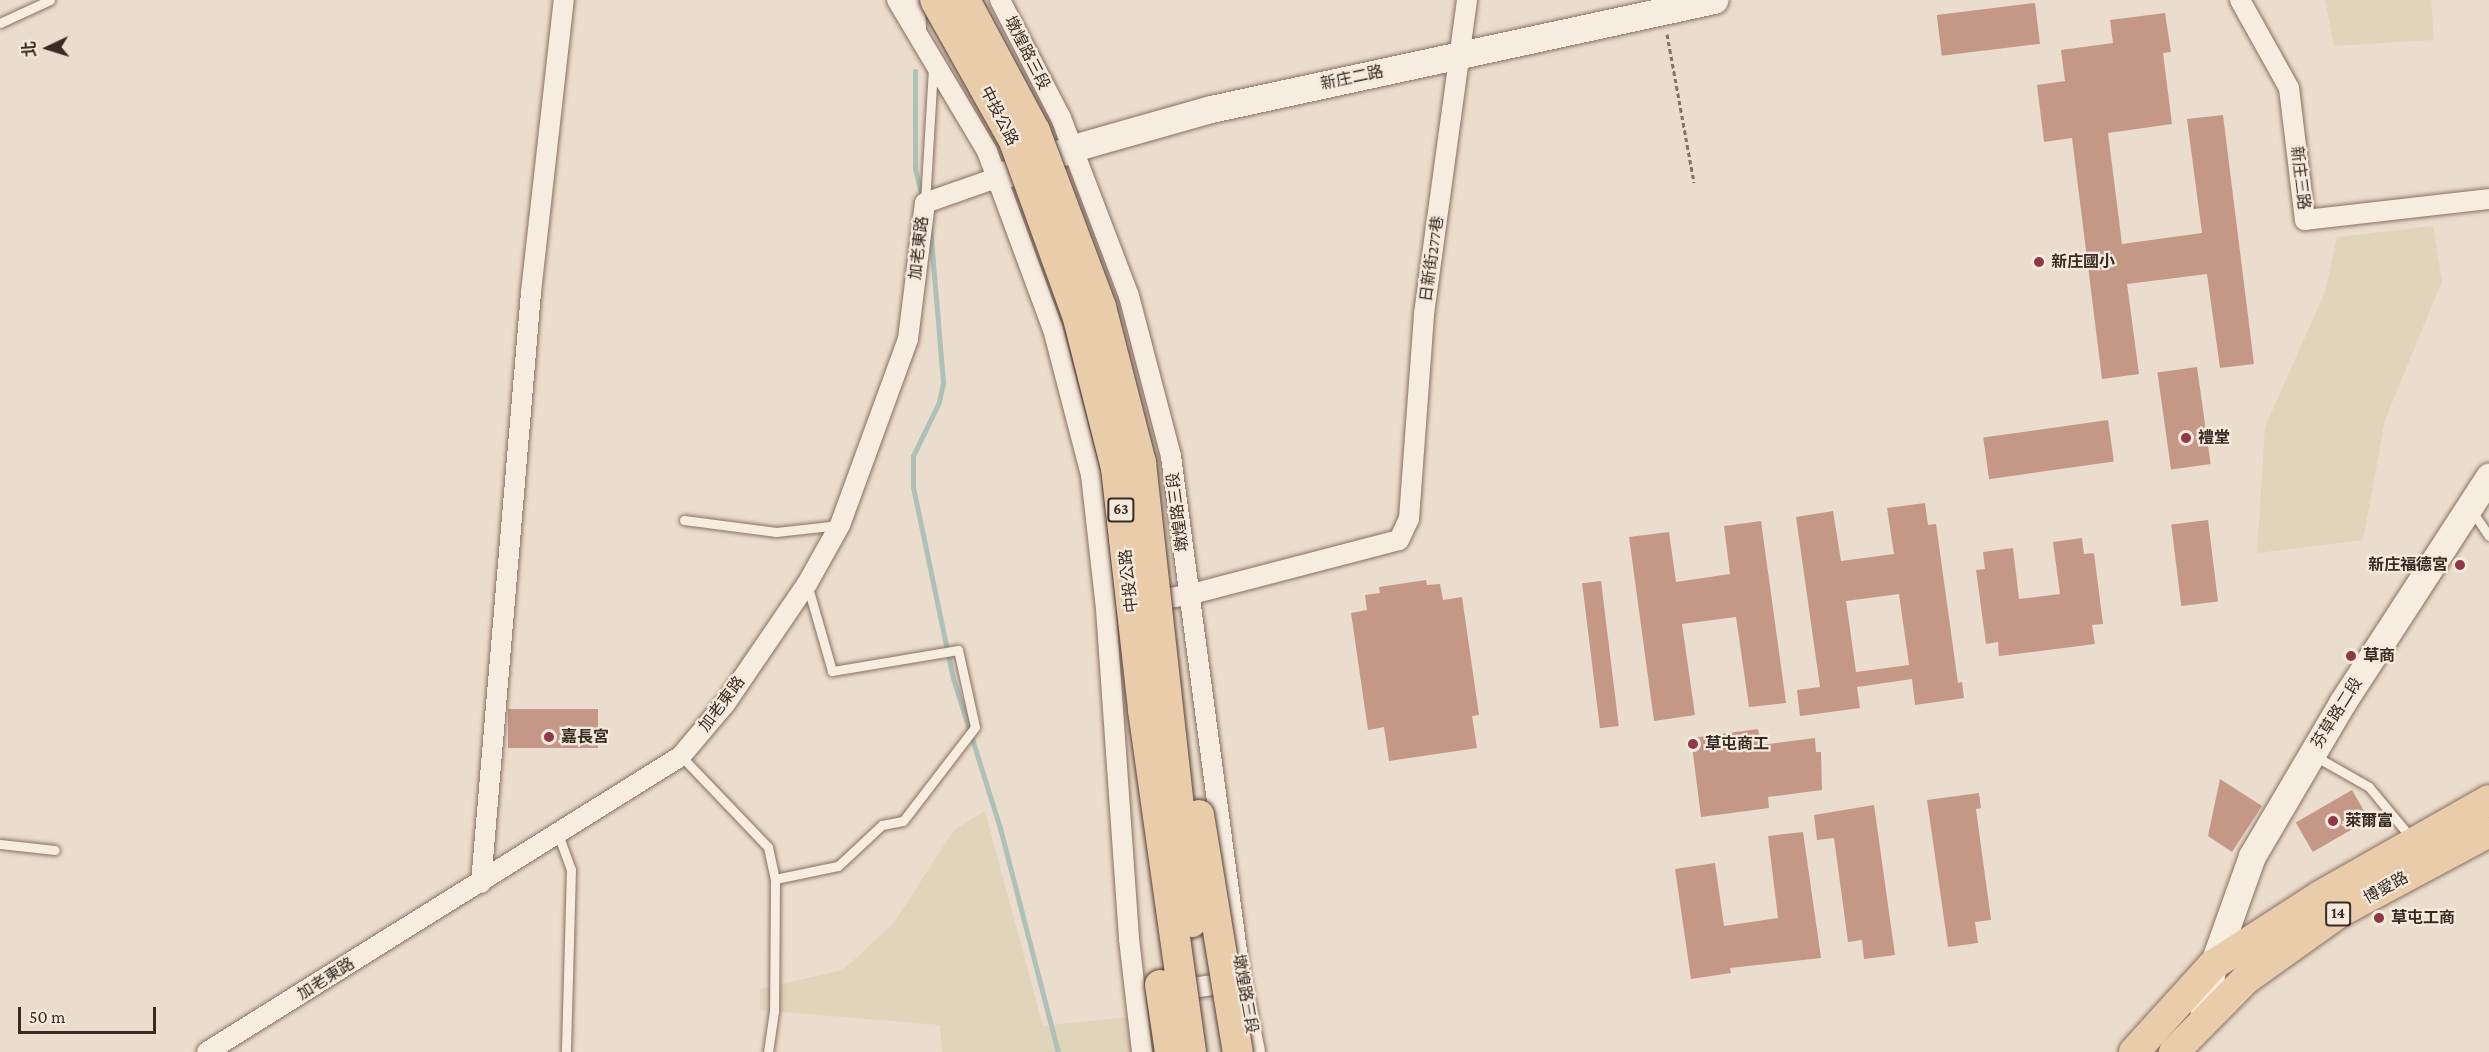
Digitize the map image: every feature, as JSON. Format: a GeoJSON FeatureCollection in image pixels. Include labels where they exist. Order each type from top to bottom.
{"type":"FeatureCollection","features":[{"type":"Feature","properties":{"kind":"main road","name":"中投公路"},"geometry":{"type":"LineString","coordinates":[[935,0],[1014,141],[1078,318],[1116,468],[1212,1052]]}},
{"type":"Feature","properties":{"kind":"main road","name":"中投公路"},"geometry":{"type":"LineString","coordinates":[[965,0],[1035,131],[1101,307],[1141,463],[1156,705],[1191,1052]]}},
{"type":"Feature","properties":{"kind":"main road"},"geometry":{"type":"LineString","coordinates":[[1156,705],[1153,941],[1170,1052]]}},
{"type":"Feature","properties":{"kind":"main road"},"geometry":{"type":"LineString","coordinates":[[1156,705],[1199,812],[1238,1052]]}},
{"type":"Feature","properties":{"kind":"main road","name":"博愛路"},"geometry":{"type":"LineString","coordinates":[[2203,1018],[2246,980],[2422,852],[2489,800]]}},
{"type":"Feature","properties":{"kind":"main road","name":"博愛路"},"geometry":{"type":"LineString","coordinates":[[2213,965],[2319,896],[2422,852],[2489,832]]}},
{"type":"Feature","properties":{"kind":"main road","name":"芬草路二段"},"geometry":{"type":"LineString","coordinates":[[2133,1052],[2213,965]]}},
{"type":"Feature","properties":{"kind":"main road","name":"芬草路二段"},"geometry":{"type":"LineString","coordinates":[[2174,1052],[2203,1018]]}},
{"type":"Feature","properties":{"kind":"street"},"geometry":{"type":"LineString","coordinates":[[482,883],[531,292],[564,0]]}},
{"type":"Feature","properties":{"kind":"street"},"geometry":{"type":"LineString","coordinates":[[897,0],[987,151],[1053,329],[1088,464],[1106,609],[1142,1052]]}},
{"type":"Feature","properties":{"kind":"street"},"geometry":{"type":"LineString","coordinates":[[915,0],[916,31]]}},
{"type":"Feature","properties":{"kind":"street","name":"墩煌路三段"},"geometry":{"type":"LineString","coordinates":[[1000,0],[1073,148],[1129,296],[1171,456],[1241,981],[1255,1052]]}},
{"type":"Feature","properties":{"kind":"street","name":"日新街277巷"},"geometry":{"type":"LineString","coordinates":[[1188,595],[1399,540],[1409,519],[1424,314],[1467,0]]}},
{"type":"Feature","properties":{"kind":"street","name":"新庄二路"},"geometry":{"type":"LineString","coordinates":[[996,178],[1073,148],[1211,109],[1714,0]]}},
{"type":"Feature","properties":{"kind":"street","name":"新庄三路"},"geometry":{"type":"LineString","coordinates":[[2240,0],[2289,88],[2305,220],[2489,199]]}},
{"type":"Feature","properties":{"kind":"street","name":"加老東路"},"geometry":{"type":"LineString","coordinates":[[207,1052],[482,883],[681,756],[725,704],[807,584],[840,525],[908,339],[925,203],[996,178]]}},
{"type":"Feature","properties":{"kind":"street","name":"芬草路二段"},"geometry":{"type":"LineString","coordinates":[[2203,1018],[2213,965],[2252,856],[2311,754],[2489,477]]}},
{"type":"Feature","properties":{"kind":"street"},"geometry":{"type":"LineString","coordinates":[[1106,609],[1188,595]]}},
{"type":"Feature","properties":{"kind":"street"},"geometry":{"type":"LineString","coordinates":[[1136,997],[1241,981]]}},
{"type":"Feature","properties":{"kind":"lane"},"geometry":{"type":"LineString","coordinates":[[0,23],[50,0]]}},
{"type":"Feature","properties":{"kind":"lane"},"geometry":{"type":"LineString","coordinates":[[925,203],[934,59]]}},
{"type":"Feature","properties":{"kind":"lane"},"geometry":{"type":"LineString","coordinates":[[2470,507],[2489,536]]}},
{"type":"Feature","properties":{"kind":"lane"},"geometry":{"type":"LineString","coordinates":[[684,520],[776,532],[840,525]]}},
{"type":"Feature","properties":{"kind":"lane"},"geometry":{"type":"LineString","coordinates":[[775,879],[838,866],[882,825],[903,820],[975,727],[958,650],[832,671],[807,584]]}},
{"type":"Feature","properties":{"kind":"lane"},"geometry":{"type":"LineString","coordinates":[[2311,754],[2369,787],[2422,852]]}},
{"type":"Feature","properties":{"kind":"lane"},"geometry":{"type":"LineString","coordinates":[[681,756],[768,847],[775,879],[774,1011],[768,1052]]}},
{"type":"Feature","properties":{"kind":"lane"},"geometry":{"type":"LineString","coordinates":[[558,834],[570,869],[566,1052]]}},
{"type":"Feature","properties":{"kind":"lane"},"geometry":{"type":"LineString","coordinates":[[0,844],[55,850]]}},
{"type":"Feature","properties":{"kind":"path"},"geometry":{"type":"LineString","coordinates":[[1664,12],[1694,183]]}},
{"type":"Feature","properties":{"kind":"shaded area"},"geometry":{"type":"Polygon","coordinates":[[[2325,0],[2431,0],[2434,40],[2334,46],[2325,0]]]}},
{"type":"Feature","properties":{"kind":"shaded area"},"geometry":{"type":"Polygon","coordinates":[[[2433,226],[2442,281],[2385,420],[2363,540],[2257,553],[2265,427],[2325,292],[2337,237],[2433,226]]]}},
{"type":"Feature","properties":{"kind":"shaded area"},"geometry":{"type":"Polygon","coordinates":[[[985,811],[1043,1026],[1138,1016],[1142,1052],[942,1052],[940,1025],[760,1010],[760,989],[843,970],[893,924],[954,830],[985,811]]]}},
{"type":"Feature","properties":{"kind":"building"},"geometry":{"type":"Polygon","coordinates":[[[2035,3],[2040,44],[1942,56],[1937,15],[2035,3]]]}},
{"type":"Feature","properties":{"kind":"building"},"geometry":{"type":"Polygon","coordinates":[[[2165,13],[2171,52],[2163,53],[2172,124],[2108,133],[2122,244],[2202,233],[2187,119],[2223,115],[2254,364],[2220,368],[2207,274],[2127,284],[2139,374],[2102,379],[2072,138],[2044,142],[2037,85],[2065,81],[2061,50],[2113,43],[2110,20],[2165,13]]]}},
{"type":"Feature","properties":{"kind":"building","name":"禮堂"},"geometry":{"type":"Polygon","coordinates":[[[2197,367],[2211,464],[2171,470],[2157,373],[2197,367]]]}},
{"type":"Feature","properties":{"kind":"building"},"geometry":{"type":"Polygon","coordinates":[[[2108,420],[2114,462],[1989,479],[1983,438],[2108,420]]]}},
{"type":"Feature","properties":{"kind":"building"},"geometry":{"type":"Polygon","coordinates":[[[1925,503],[1928,525],[1936,524],[1958,683],[1962,682],[1964,698],[1915,705],[1912,679],[1857,687],[1860,708],[1800,716],[1797,690],[1820,687],[1796,517],[1833,511],[1841,561],[1894,554],[1887,508],[1925,503]],[[1899,594],[1846,601],[1856,672],[1909,665],[1899,594]]]}},
{"type":"Feature","properties":{"kind":"building"},"geometry":{"type":"Polygon","coordinates":[[[2208,520],[2218,601],[2181,606],[2171,525],[2208,520]]]}},
{"type":"Feature","properties":{"kind":"building"},"geometry":{"type":"Polygon","coordinates":[[[1761,521],[1786,703],[1749,707],[1736,617],[1682,624],[1695,715],[1654,721],[1629,537],[1669,532],[1676,582],[1730,574],[1724,526],[1761,521]]]}},
{"type":"Feature","properties":{"kind":"building"},"geometry":{"type":"Polygon","coordinates":[[[2082,538],[2084,554],[2094,553],[2103,624],[2092,625],[2095,644],[1999,656],[1998,642],[1986,644],[1976,570],[1985,569],[1983,552],[2013,548],[2019,599],[2060,594],[2053,542],[2082,538]]]}},
{"type":"Feature","properties":{"kind":"building"},"geometry":{"type":"Polygon","coordinates":[[[1426,580],[1427,585],[1440,584],[1443,600],[1462,597],[1479,715],[1472,716],[1477,748],[1389,761],[1384,727],[1368,730],[1351,613],[1367,610],[1365,595],[1380,593],[1379,587],[1426,580]]]}},
{"type":"Feature","properties":{"kind":"building"},"geometry":{"type":"Polygon","coordinates":[[[1601,581],[1619,726],[1600,728],[1582,583],[1601,581]]]}},
{"type":"Feature","properties":{"kind":"building","name":"嘉長宮"},"geometry":{"type":"Polygon","coordinates":[[[508,709],[598,709],[598,748],[508,748],[508,709]]]}},
{"type":"Feature","properties":{"kind":"building"},"geometry":{"type":"Polygon","coordinates":[[[1758,729],[1761,745],[1815,738],[1816,752],[1821,752],[1822,790],[1768,797],[1769,808],[1701,817],[1691,738],[1758,729]]]}},
{"type":"Feature","properties":{"kind":"building"},"geometry":{"type":"Polygon","coordinates":[[[2220,779],[2262,806],[2232,852],[2208,836],[2220,779]]]}},
{"type":"Feature","properties":{"kind":"building","name":"萊爾富"},"geometry":{"type":"Polygon","coordinates":[[[2352,790],[2369,819],[2313,852],[2296,822],[2352,790]]]}},
{"type":"Feature","properties":{"kind":"building"},"geometry":{"type":"Polygon","coordinates":[[[1979,793],[1981,808],[1976,809],[1991,920],[1975,922],[1978,943],[1948,947],[1927,800],[1979,793]]]}},
{"type":"Feature","properties":{"kind":"building"},"geometry":{"type":"Polygon","coordinates":[[[1874,805],[1895,955],[1864,959],[1862,940],[1848,942],[1834,838],[1817,840],[1814,815],[1874,805]]]}},
{"type":"Feature","properties":{"kind":"building"},"geometry":{"type":"Polygon","coordinates":[[[1803,832],[1821,958],[1730,968],[1731,973],[1691,979],[1675,869],[1715,863],[1724,926],[1778,918],[1768,836],[1803,832]]]}},
{"type":"Feature","properties":{"kind":"waterway"},"geometry":{"type":"LineString","coordinates":[[915,71],[915,169],[922,197]]}},
{"type":"Feature","properties":{"kind":"waterway"},"geometry":{"type":"LineString","coordinates":[[930,227],[943,383],[939,402],[913,456],[913,487],[953,678],[1000,828],[1058,1052]]}},
{"type":"Feature","properties":{"kind":"place","name":"新庄國小"},"geometry":{"type":"Point","coordinates":[2039,262]}},
{"type":"Feature","properties":{"kind":"place","name":"禮堂"},"geometry":{"type":"Point","coordinates":[2186,438]}},
{"type":"Feature","properties":{"kind":"place","name":"新庄福德宮"},"geometry":{"type":"Point","coordinates":[2460,565]}},
{"type":"Feature","properties":{"kind":"place","name":"草商"},"geometry":{"type":"Point","coordinates":[2351,656]}},
{"type":"Feature","properties":{"kind":"place","name":"嘉長宮"},"geometry":{"type":"Point","coordinates":[549,737]}},
{"type":"Feature","properties":{"kind":"place","name":"草屯商工"},"geometry":{"type":"Point","coordinates":[1693,744]}},
{"type":"Feature","properties":{"kind":"place","name":"萊爾富"},"geometry":{"type":"Point","coordinates":[2333,821]}},
{"type":"Feature","properties":{"kind":"place","name":"草屯工商"},"geometry":{"type":"Point","coordinates":[2379,918]}}]}
